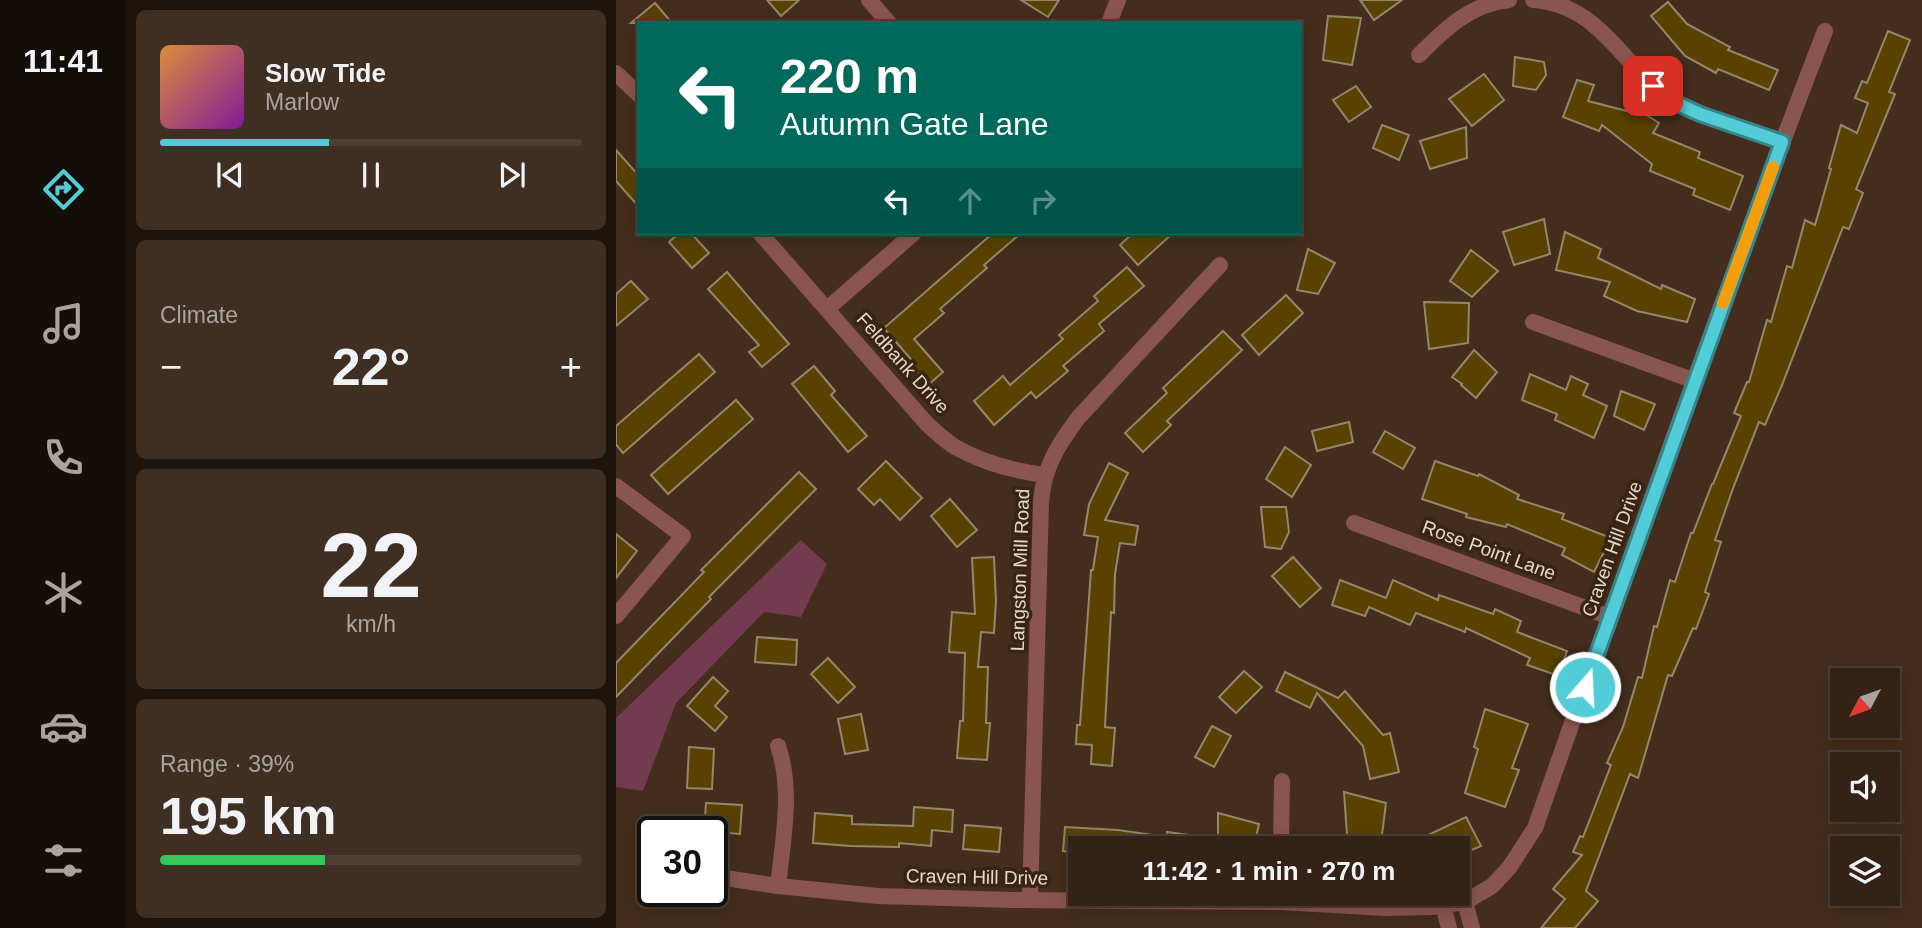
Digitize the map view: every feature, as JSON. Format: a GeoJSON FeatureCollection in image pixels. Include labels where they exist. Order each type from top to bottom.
{"type":"FeatureCollection","features":[{"type":"Feature","properties":{"kind":"street"},"geometry":{"type":"LineString","coordinates":[[869,0],[887,21]]}},
{"type":"Feature","properties":{"kind":"street"},"geometry":{"type":"LineString","coordinates":[[1110,21],[1118,0]]}},
{"type":"Feature","properties":{"kind":"street"},"geometry":{"type":"LineString","coordinates":[[1419,55],[1446,27],[1461,16],[1480,6],[1509,0]]}},
{"type":"Feature","properties":{"kind":"street"},"geometry":{"type":"LineString","coordinates":[[1533,0],[1548,1],[1584,17],[1600,29],[1653,86],[1676,103],[1782,142]]}},
{"type":"Feature","properties":{"kind":"street","name":"Craven Hill Drive"},"geometry":{"type":"LineString","coordinates":[[1470,899],[1492,886],[1509,868],[1535,828],[1695,381],[1825,31]]}},
{"type":"Feature","properties":{"kind":"street"},"geometry":{"type":"LineString","coordinates":[[616,73],[637,93]]}},
{"type":"Feature","properties":{"kind":"street","name":"Feldbank Drive"},"geometry":{"type":"LineString","coordinates":[[762,235],[926,424],[954,447],[984,461],[1022,472],[1045,475]]}},
{"type":"Feature","properties":{"kind":"street"},"geometry":{"type":"LineString","coordinates":[[827,309],[912,235]]}},
{"type":"Feature","properties":{"kind":"street","name":"Langston Mill Road"},"geometry":{"type":"LineString","coordinates":[[1030,900],[1041,503],[1045,475],[1064,437],[1078,418],[1220,265]]}},
{"type":"Feature","properties":{"kind":"street"},"geometry":{"type":"LineString","coordinates":[[1533,322],[1695,381]]}},
{"type":"Feature","properties":{"kind":"street"},"geometry":{"type":"LineString","coordinates":[[616,486],[683,536],[616,616]]}},
{"type":"Feature","properties":{"kind":"street","name":"Rose Point Lane"},"geometry":{"type":"LineString","coordinates":[[1354,523],[1610,617]]}},
{"type":"Feature","properties":{"kind":"street"},"geometry":{"type":"LineString","coordinates":[[778,746],[783,760],[786,818],[778,886]]}},
{"type":"Feature","properties":{"kind":"street"},"geometry":{"type":"LineString","coordinates":[[1281,836],[1282,781]]}},
{"type":"Feature","properties":{"kind":"street","name":"Craven Hill Drive"},"geometry":{"type":"LineString","coordinates":[[728,878],[878,896],[1068,900]]}},
{"type":"Feature","properties":{"kind":"street","name":"Craven Hill Drive"},"geometry":{"type":"LineString","coordinates":[[1364,906],[1424,906]]}},
{"type":"Feature","properties":{"kind":"street"},"geometry":{"type":"LineString","coordinates":[[1443,906],[1449,928]]}},
{"type":"Feature","properties":{"kind":"street"},"geometry":{"type":"LineString","coordinates":[[1466,906],[1472,928]]}},
{"type":"Feature","properties":{"kind":"shaded area"},"geometry":{"type":"Polygon","coordinates":[[[801,540],[827,564],[801,617],[764,612],[676,703],[643,791],[616,787],[616,718],[801,540]]]}},
{"type":"Feature","properties":{"kind":"building"},"geometry":{"type":"Polygon","coordinates":[[[767,0],[799,0],[781,16],[767,0]]]}},
{"type":"Feature","properties":{"kind":"building"},"geometry":{"type":"Polygon","coordinates":[[[1021,0],[1059,0],[1048,17],[1021,0]]]}},
{"type":"Feature","properties":{"kind":"building"},"geometry":{"type":"Polygon","coordinates":[[[1360,0],[1402,0],[1374,20],[1360,0]]]}},
{"type":"Feature","properties":{"kind":"building"},"geometry":{"type":"Polygon","coordinates":[[[1668,2],[1687,24],[1730,47],[1728,50],[1778,70],[1769,90],[1718,69],[1716,73],[1685,56],[1651,16],[1668,2]]]}},
{"type":"Feature","properties":{"kind":"building"},"geometry":{"type":"Polygon","coordinates":[[[655,3],[670,21],[637,21],[631,23],[655,3]]]}},
{"type":"Feature","properties":{"kind":"building"},"geometry":{"type":"Polygon","coordinates":[[[1328,16],[1361,18],[1352,65],[1323,60],[1328,16]]]}},
{"type":"Feature","properties":{"kind":"building"},"geometry":{"type":"Polygon","coordinates":[[[1888,31],[1910,40],[1889,92],[1895,94],[1856,189],[1863,193],[1849,229],[1843,227],[1782,385],[1765,425],[1759,422],[1732,491],[1715,540],[1721,542],[1705,592],[1709,594],[1696,629],[1693,628],[1672,676],[1668,675],[1638,778],[1630,774],[1586,891],[1598,901],[1575,928],[1541,928],[1565,899],[1553,889],[1582,855],[1573,852],[1580,836],[1583,837],[1611,765],[1607,763],[1623,727],[1638,677],[1642,678],[1654,626],[1657,627],[1670,580],[1675,582],[1691,533],[1741,416],[1734,413],[1749,382],[1767,320],[1771,322],[1787,266],[1792,268],[1805,220],[1815,225],[1841,125],[1857,133],[1868,103],[1855,98],[1862,81],[1867,83],[1888,31]]]}},
{"type":"Feature","properties":{"kind":"building"},"geometry":{"type":"Polygon","coordinates":[[[1515,57],[1544,62],[1546,75],[1536,90],[1513,86],[1515,57]]]}},
{"type":"Feature","properties":{"kind":"building"},"geometry":{"type":"Polygon","coordinates":[[[1484,74],[1504,100],[1472,126],[1449,99],[1484,74]]]}},
{"type":"Feature","properties":{"kind":"building"},"geometry":{"type":"Polygon","coordinates":[[[1577,80],[1594,85],[1588,101],[1627,111],[1631,105],[1659,123],[1653,133],[1700,152],[1698,158],[1743,176],[1730,210],[1693,195],[1695,189],[1650,171],[1652,164],[1602,125],[1599,131],[1563,117],[1577,80]]]}},
{"type":"Feature","properties":{"kind":"building"},"geometry":{"type":"Polygon","coordinates":[[[1356,86],[1371,107],[1349,122],[1333,100],[1356,86]]]}},
{"type":"Feature","properties":{"kind":"building"},"geometry":{"type":"Polygon","coordinates":[[[1382,125],[1409,135],[1399,160],[1373,148],[1382,125]]]}},
{"type":"Feature","properties":{"kind":"building"},"geometry":{"type":"Polygon","coordinates":[[[1466,127],[1467,158],[1430,169],[1420,141],[1466,127]]]}},
{"type":"Feature","properties":{"kind":"building"},"geometry":{"type":"Polygon","coordinates":[[[616,150],[637,174],[637,205],[616,181],[616,150]]]}},
{"type":"Feature","properties":{"kind":"building"},"geometry":{"type":"Polygon","coordinates":[[[1544,219],[1550,254],[1514,265],[1503,232],[1544,219]]]}},
{"type":"Feature","properties":{"kind":"building"},"geometry":{"type":"Polygon","coordinates":[[[1565,232],[1601,249],[1598,258],[1661,289],[1662,285],[1695,299],[1687,322],[1637,311],[1604,296],[1610,282],[1556,270],[1565,232]]]}},
{"type":"Feature","properties":{"kind":"building"},"geometry":{"type":"Polygon","coordinates":[[[677,235],[693,235],[709,253],[692,268],[669,242],[677,235]]]}},
{"type":"Feature","properties":{"kind":"building"},"geometry":{"type":"Polygon","coordinates":[[[991,235],[1019,235],[984,265],[987,268],[940,309],[944,313],[914,339],[943,372],[928,385],[913,367],[916,365],[884,328],[991,235]]]}},
{"type":"Feature","properties":{"kind":"building"},"geometry":{"type":"Polygon","coordinates":[[[1131,235],[1171,235],[1138,265],[1120,245],[1131,235]]]}},
{"type":"Feature","properties":{"kind":"building"},"geometry":{"type":"Polygon","coordinates":[[[1308,249],[1335,263],[1318,294],[1297,290],[1308,249]]]}},
{"type":"Feature","properties":{"kind":"building"},"geometry":{"type":"Polygon","coordinates":[[[1471,250],[1498,271],[1472,297],[1450,281],[1471,250]]]}},
{"type":"Feature","properties":{"kind":"building"},"geometry":{"type":"Polygon","coordinates":[[[1127,267],[1144,286],[1099,324],[1104,331],[1063,366],[1068,371],[1036,398],[1031,392],[994,425],[974,401],[1003,376],[1010,385],[1063,339],[1059,335],[1098,301],[1094,296],[1127,267]]]}},
{"type":"Feature","properties":{"kind":"building"},"geometry":{"type":"Polygon","coordinates":[[[727,272],[789,344],[762,367],[749,352],[759,345],[708,289],[727,272]]]}},
{"type":"Feature","properties":{"kind":"building"},"geometry":{"type":"Polygon","coordinates":[[[631,281],[648,299],[616,326],[616,294],[631,281]]]}},
{"type":"Feature","properties":{"kind":"building"},"geometry":{"type":"Polygon","coordinates":[[[1286,295],[1303,313],[1259,355],[1242,335],[1286,295]]]}},
{"type":"Feature","properties":{"kind":"building"},"geometry":{"type":"Polygon","coordinates":[[[1424,302],[1469,303],[1468,343],[1429,349],[1424,302]]]}},
{"type":"Feature","properties":{"kind":"building"},"geometry":{"type":"Polygon","coordinates":[[[1223,331],[1242,350],[1167,421],[1171,425],[1143,452],[1125,433],[1167,393],[1163,388],[1223,331]]]}},
{"type":"Feature","properties":{"kind":"building"},"geometry":{"type":"Polygon","coordinates":[[[1474,350],[1497,372],[1476,398],[1452,377],[1474,350]]]}},
{"type":"Feature","properties":{"kind":"building"},"geometry":{"type":"Polygon","coordinates":[[[699,354],[715,372],[623,453],[616,444],[616,426],[699,354]]]}},
{"type":"Feature","properties":{"kind":"building"},"geometry":{"type":"Polygon","coordinates":[[[814,366],[835,391],[831,395],[867,436],[848,452],[792,384],[814,366]]]}},
{"type":"Feature","properties":{"kind":"building"},"geometry":{"type":"Polygon","coordinates":[[[1530,374],[1566,390],[1571,376],[1588,384],[1583,395],[1607,406],[1594,438],[1555,420],[1557,414],[1522,400],[1530,374]]]}},
{"type":"Feature","properties":{"kind":"building"},"geometry":{"type":"Polygon","coordinates":[[[1621,391],[1655,404],[1644,430],[1614,416],[1621,391]]]}},
{"type":"Feature","properties":{"kind":"building"},"geometry":{"type":"Polygon","coordinates":[[[736,400],[753,419],[668,494],[651,475],[736,400]]]}},
{"type":"Feature","properties":{"kind":"building"},"geometry":{"type":"Polygon","coordinates":[[[1349,422],[1353,442],[1317,451],[1312,431],[1349,422]]]}},
{"type":"Feature","properties":{"kind":"building"},"geometry":{"type":"Polygon","coordinates":[[[1385,431],[1415,448],[1403,469],[1373,452],[1385,431]]]}},
{"type":"Feature","properties":{"kind":"building"},"geometry":{"type":"Polygon","coordinates":[[[1285,447],[1311,465],[1292,497],[1266,479],[1285,447]]]}},
{"type":"Feature","properties":{"kind":"building"},"geometry":{"type":"Polygon","coordinates":[[[886,461],[922,498],[900,520],[880,499],[874,505],[858,489],[886,461]]]}},
{"type":"Feature","properties":{"kind":"building"},"geometry":{"type":"Polygon","coordinates":[[[1435,461],[1478,476],[1479,474],[1519,495],[1517,499],[1564,514],[1562,519],[1611,538],[1594,572],[1562,555],[1565,548],[1507,524],[1506,527],[1466,517],[1467,514],[1422,499],[1435,461]]]}},
{"type":"Feature","properties":{"kind":"building"},"geometry":{"type":"Polygon","coordinates":[[[1109,463],[1128,473],[1105,520],[1138,526],[1135,545],[1120,543],[1115,574],[1105,727],[1115,728],[1112,766],[1091,764],[1092,745],[1076,744],[1077,725],[1080,725],[1091,570],[1098,537],[1084,535],[1089,504],[1109,463]]]}},
{"type":"Feature","properties":{"kind":"building"},"geometry":{"type":"Polygon","coordinates":[[[799,472],[816,489],[709,597],[711,599],[616,697],[616,663],[704,572],[701,570],[799,472]]]}},
{"type":"Feature","properties":{"kind":"building"},"geometry":{"type":"Polygon","coordinates":[[[950,499],[977,530],[957,547],[931,516],[950,499]]]}},
{"type":"Feature","properties":{"kind":"building"},"geometry":{"type":"Polygon","coordinates":[[[1261,507],[1286,507],[1289,532],[1281,549],[1265,547],[1261,507]]]}},
{"type":"Feature","properties":{"kind":"building"},"geometry":{"type":"Polygon","coordinates":[[[616,534],[637,551],[616,578],[616,534]]]}},
{"type":"Feature","properties":{"kind":"building"},"geometry":{"type":"Polygon","coordinates":[[[994,557],[994,633],[981,632],[978,667],[988,667],[986,723],[990,723],[987,760],[957,758],[960,721],[963,721],[965,653],[949,652],[952,612],[975,614],[972,558],[994,557]]]}},
{"type":"Feature","properties":{"kind":"building"},"geometry":{"type":"Polygon","coordinates":[[[1293,557],[1321,588],[1300,607],[1272,576],[1293,557]]]}},
{"type":"Feature","properties":{"kind":"building"},"geometry":{"type":"Polygon","coordinates":[[[1340,580],[1386,598],[1393,580],[1438,600],[1439,595],[1493,614],[1495,609],[1521,621],[1517,632],[1567,651],[1559,676],[1527,665],[1530,658],[1466,628],[1465,632],[1416,613],[1410,625],[1369,607],[1365,616],[1332,605],[1340,580]]]}},
{"type":"Feature","properties":{"kind":"building"},"geometry":{"type":"Polygon","coordinates":[[[757,637],[797,640],[796,665],[755,662],[757,637]]]}},
{"type":"Feature","properties":{"kind":"building"},"geometry":{"type":"Polygon","coordinates":[[[828,658],[855,687],[838,703],[811,674],[828,658]]]}},
{"type":"Feature","properties":{"kind":"building"},"geometry":{"type":"Polygon","coordinates":[[[1244,671],[1262,687],[1236,713],[1219,697],[1244,671]]]}},
{"type":"Feature","properties":{"kind":"building"},"geometry":{"type":"Polygon","coordinates":[[[1285,672],[1338,698],[1345,691],[1383,735],[1390,733],[1399,772],[1370,779],[1363,746],[1317,693],[1310,708],[1276,691],[1285,672]]]}},
{"type":"Feature","properties":{"kind":"building"},"geometry":{"type":"Polygon","coordinates":[[[713,677],[728,691],[715,706],[727,717],[715,731],[687,706],[713,677]]]}},
{"type":"Feature","properties":{"kind":"building"},"geometry":{"type":"Polygon","coordinates":[[[1485,709],[1528,724],[1512,768],[1519,770],[1505,807],[1465,793],[1478,749],[1474,747],[1485,709]]]}},
{"type":"Feature","properties":{"kind":"building"},"geometry":{"type":"Polygon","coordinates":[[[861,714],[868,750],[845,754],[838,719],[861,714]]]}},
{"type":"Feature","properties":{"kind":"building"},"geometry":{"type":"Polygon","coordinates":[[[1212,726],[1231,736],[1214,767],[1195,757],[1212,726]]]}},
{"type":"Feature","properties":{"kind":"building"},"geometry":{"type":"Polygon","coordinates":[[[689,747],[714,749],[712,789],[687,788],[689,747]]]}},
{"type":"Feature","properties":{"kind":"building"},"geometry":{"type":"Polygon","coordinates":[[[1344,792],[1386,803],[1382,835],[1347,836],[1344,792]]]}},
{"type":"Feature","properties":{"kind":"building"},"geometry":{"type":"Polygon","coordinates":[[[706,803],[742,805],[740,834],[728,833],[728,816],[705,816],[706,803]]]}},
{"type":"Feature","properties":{"kind":"building"},"geometry":{"type":"Polygon","coordinates":[[[914,807],[953,810],[952,832],[932,830],[931,846],[899,843],[899,847],[813,843],[815,813],[852,816],[852,824],[913,826],[914,807]]]}},
{"type":"Feature","properties":{"kind":"building"},"geometry":{"type":"Polygon","coordinates":[[[1218,813],[1259,824],[1256,836],[1218,836],[1218,813]]]}},
{"type":"Feature","properties":{"kind":"building"},"geometry":{"type":"Polygon","coordinates":[[[1466,817],[1481,846],[1470,851],[1470,836],[1426,836],[1466,817]]]}},
{"type":"Feature","properties":{"kind":"building"},"geometry":{"type":"Polygon","coordinates":[[[965,825],[1001,828],[999,852],[963,849],[965,825]]]}},
{"type":"Feature","properties":{"kind":"building"},"geometry":{"type":"Polygon","coordinates":[[[1065,827],[1160,836],[1068,836],[1068,852],[1063,851],[1065,827]]]}},
{"type":"Feature","properties":{"kind":"building"},"geometry":{"type":"Polygon","coordinates":[[[1167,832],[1196,836],[1167,836],[1167,832]]]}},
{"type":"Feature","properties":{"kind":"slow traffic"},"geometry":{"type":"LineString","coordinates":[[1723,303],[1773,167]]}},
{"type":"Feature","properties":{"kind":"route"},"geometry":{"type":"LineString","coordinates":[[1585,687],[1782,142],[1700,114],[1676,103],[1653,86]]}}]}
